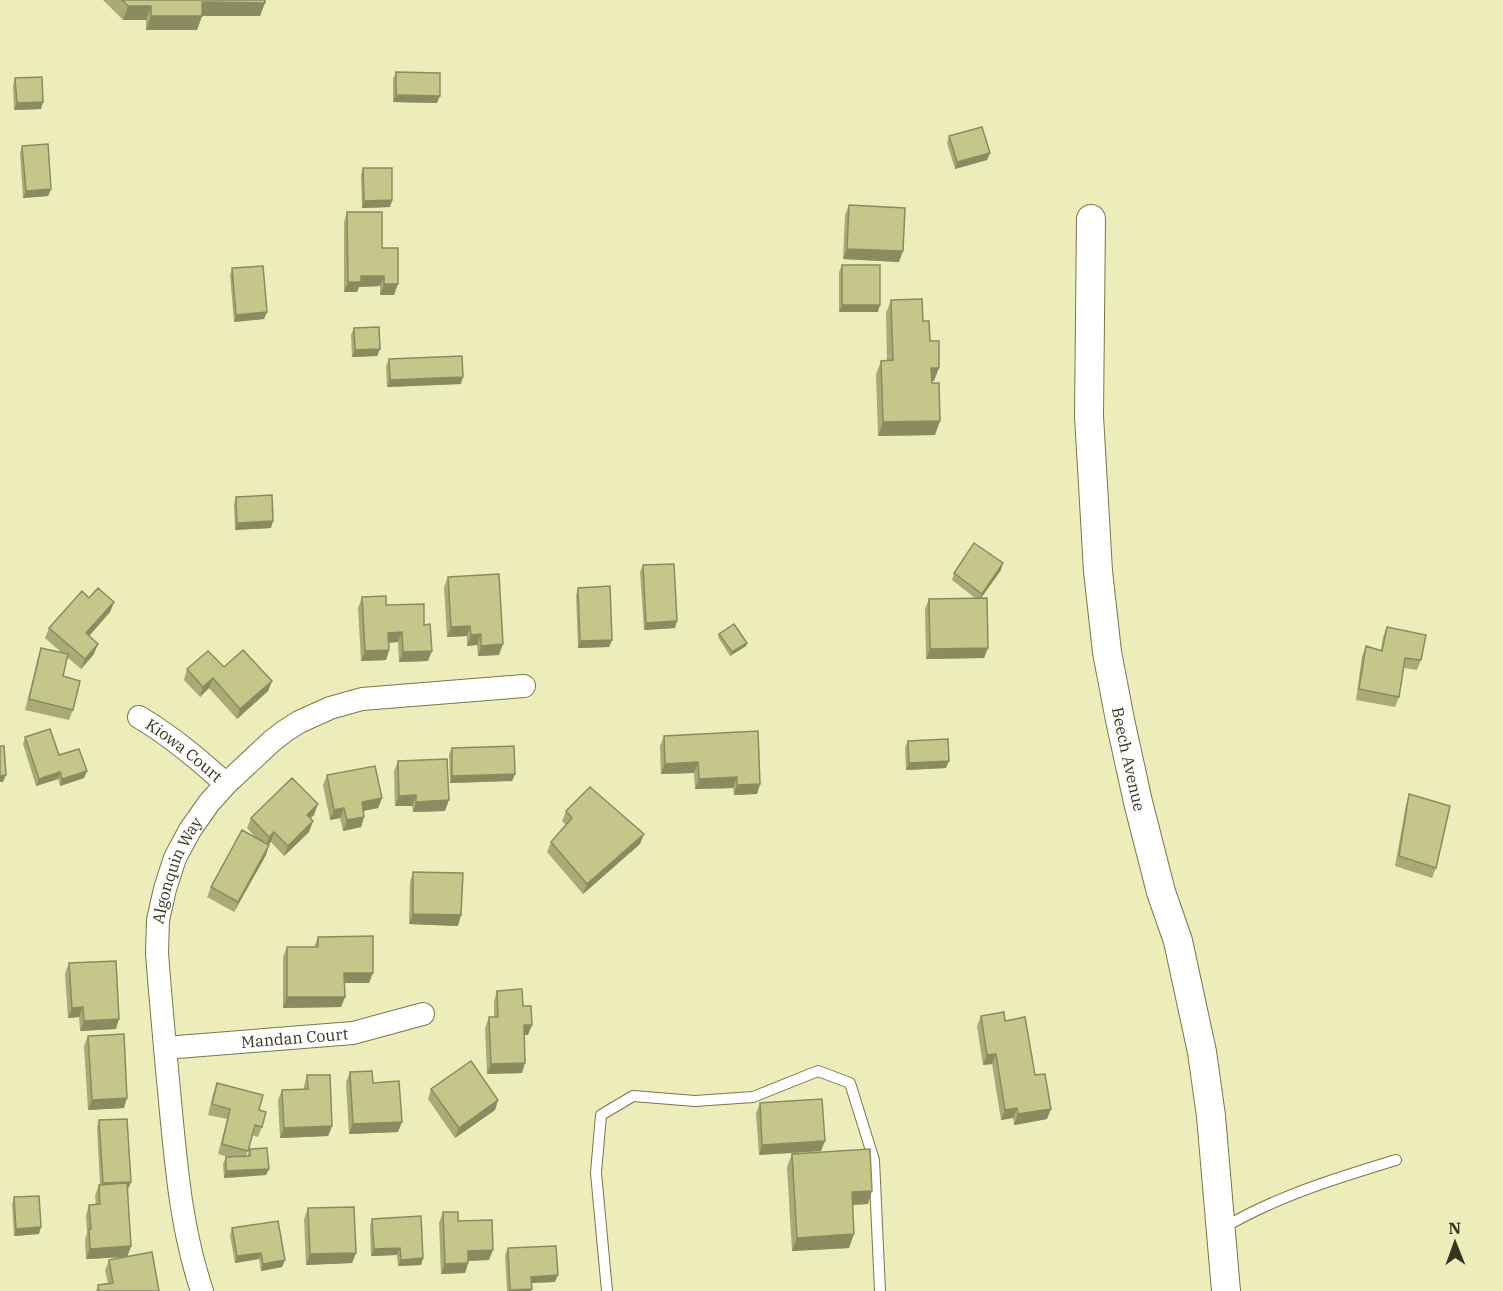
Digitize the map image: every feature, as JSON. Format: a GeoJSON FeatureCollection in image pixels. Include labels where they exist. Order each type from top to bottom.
{"type":"FeatureCollection","features":[{"type":"Feature","properties":{"kind":"street","name":"Beech Avenue"},"geometry":{"type":"LineString","coordinates":[[1091,219],[1089,416],[1098,571],[1107,652],[1138,802],[1161,892],[1178,941],[1202,1052],[1211,1116],[1226,1291]]}},
{"type":"Feature","properties":{"kind":"street","name":"Algonquin Way"},"geometry":{"type":"LineString","coordinates":[[202,1291],[184,1227],[157,953],[158,921],[165,889],[176,858],[190,830],[208,803],[272,741],[299,722],[330,708],[362,699],[524,686]]}},
{"type":"Feature","properties":{"kind":"street","name":"Kiowa Court"},"geometry":{"type":"LineString","coordinates":[[139,717],[186,748],[226,784]]}},
{"type":"Feature","properties":{"kind":"street","name":"Mandan Court"},"geometry":{"type":"LineString","coordinates":[[165,1048],[352,1033],[423,1014]]}},
{"type":"Feature","properties":{"kind":"lane"},"geometry":{"type":"LineString","coordinates":[[607,1291],[596,1173],[601,1115],[633,1096],[695,1101],[753,1097],[818,1071],[850,1083],[874,1160],[880,1291]]}},
{"type":"Feature","properties":{"kind":"lane"},"geometry":{"type":"LineString","coordinates":[[1221,1229],[1250,1212],[1308,1189],[1396,1160]]}},
{"type":"Feature","properties":{"kind":"building"},"geometry":{"type":"Polygon","coordinates":[[[122,0],[265,0],[265,3],[202,2],[202,16],[151,16],[151,6],[128,6],[122,0]]]}},
{"type":"Feature","properties":{"kind":"building"},"geometry":{"type":"Polygon","coordinates":[[[396,72],[440,73],[440,96],[396,95],[396,72]]]}},
{"type":"Feature","properties":{"kind":"building"},"geometry":{"type":"Polygon","coordinates":[[[42,77],[43,102],[17,103],[15,78],[42,77]]]}},
{"type":"Feature","properties":{"kind":"building"},"geometry":{"type":"Polygon","coordinates":[[[982,127],[990,153],[957,162],[949,136],[982,127]]]}},
{"type":"Feature","properties":{"kind":"building"},"geometry":{"type":"Polygon","coordinates":[[[48,144],[51,189],[26,191],[22,146],[48,144]]]}},
{"type":"Feature","properties":{"kind":"building"},"geometry":{"type":"Polygon","coordinates":[[[363,168],[392,168],[392,200],[364,201],[363,168]]]}},
{"type":"Feature","properties":{"kind":"building"},"geometry":{"type":"Polygon","coordinates":[[[849,205],[905,208],[903,251],[847,249],[849,205]]]}},
{"type":"Feature","properties":{"kind":"building"},"geometry":{"type":"Polygon","coordinates":[[[347,212],[382,212],[382,248],[398,248],[398,284],[384,284],[384,276],[361,276],[361,282],[348,282],[347,212]]]}},
{"type":"Feature","properties":{"kind":"building"},"geometry":{"type":"Polygon","coordinates":[[[842,265],[880,265],[880,305],[842,305],[842,265]]]}},
{"type":"Feature","properties":{"kind":"building"},"geometry":{"type":"Polygon","coordinates":[[[263,266],[267,312],[236,315],[232,268],[263,266]]]}},
{"type":"Feature","properties":{"kind":"building"},"geometry":{"type":"Polygon","coordinates":[[[922,299],[923,321],[929,321],[930,341],[939,341],[939,368],[931,368],[932,383],[939,383],[940,421],[883,422],[881,361],[893,360],[891,300],[922,299]]]}},
{"type":"Feature","properties":{"kind":"building"},"geometry":{"type":"Polygon","coordinates":[[[379,327],[380,349],[355,350],[354,328],[379,327]]]}},
{"type":"Feature","properties":{"kind":"building"},"geometry":{"type":"Polygon","coordinates":[[[462,356],[463,377],[390,380],[389,359],[462,356]]]}},
{"type":"Feature","properties":{"kind":"building"},"geometry":{"type":"Polygon","coordinates":[[[272,495],[273,521],[237,523],[236,497],[272,495]]]}},
{"type":"Feature","properties":{"kind":"building"},"geometry":{"type":"Polygon","coordinates":[[[974,543],[1003,563],[982,594],[954,573],[974,543]]]}},
{"type":"Feature","properties":{"kind":"building"},"geometry":{"type":"Polygon","coordinates":[[[674,564],[677,621],[646,623],[643,565],[674,564]]]}},
{"type":"Feature","properties":{"kind":"building"},"geometry":{"type":"Polygon","coordinates":[[[499,574],[503,644],[481,646],[481,634],[471,635],[470,626],[451,627],[448,577],[499,574]]]}},
{"type":"Feature","properties":{"kind":"building"},"geometry":{"type":"Polygon","coordinates":[[[610,586],[612,640],[580,641],[578,588],[610,586]]]}},
{"type":"Feature","properties":{"kind":"building"},"geometry":{"type":"Polygon","coordinates":[[[98,588],[114,602],[86,633],[98,644],[85,659],[49,628],[82,591],[89,598],[98,588]]]}},
{"type":"Feature","properties":{"kind":"building"},"geometry":{"type":"Polygon","coordinates":[[[386,596],[386,605],[424,604],[424,625],[430,624],[432,651],[403,652],[402,632],[388,633],[389,650],[365,651],[362,597],[386,596]]]}},
{"type":"Feature","properties":{"kind":"building"},"geometry":{"type":"Polygon","coordinates":[[[987,598],[988,648],[930,649],[929,599],[987,598]]]}},
{"type":"Feature","properties":{"kind":"building"},"geometry":{"type":"Polygon","coordinates":[[[734,624],[747,643],[732,652],[719,634],[734,624]]]}},
{"type":"Feature","properties":{"kind":"building"},"geometry":{"type":"Polygon","coordinates":[[[1387,627],[1426,635],[1421,660],[1405,658],[1399,697],[1359,689],[1366,646],[1382,651],[1387,627]]]}},
{"type":"Feature","properties":{"kind":"building"},"geometry":{"type":"Polygon","coordinates":[[[41,648],[68,654],[63,676],[80,681],[73,710],[29,699],[41,648]]]}},
{"type":"Feature","properties":{"kind":"building"},"geometry":{"type":"Polygon","coordinates":[[[243,650],[272,681],[240,709],[213,678],[203,687],[187,669],[208,651],[224,667],[243,650]]]}},
{"type":"Feature","properties":{"kind":"building"},"geometry":{"type":"Polygon","coordinates":[[[50,729],[59,755],[79,749],[87,771],[62,779],[60,772],[39,779],[25,737],[50,729]]]}},
{"type":"Feature","properties":{"kind":"building"},"geometry":{"type":"Polygon","coordinates":[[[758,731],[760,784],[737,785],[737,777],[699,779],[698,762],[665,764],[664,736],[758,731]]]}},
{"type":"Feature","properties":{"kind":"building"},"geometry":{"type":"Polygon","coordinates":[[[948,739],[949,761],[909,763],[908,741],[948,739]]]}},
{"type":"Feature","properties":{"kind":"building"},"geometry":{"type":"Polygon","coordinates":[[[0,746],[4,746],[6,775],[0,776],[0,746]]]}},
{"type":"Feature","properties":{"kind":"building"},"geometry":{"type":"Polygon","coordinates":[[[514,746],[515,774],[452,776],[452,748],[514,746]]]}},
{"type":"Feature","properties":{"kind":"building"},"geometry":{"type":"Polygon","coordinates":[[[447,759],[449,800],[416,802],[416,795],[399,796],[398,761],[447,759]]]}},
{"type":"Feature","properties":{"kind":"building"},"geometry":{"type":"Polygon","coordinates":[[[375,766],[382,798],[362,802],[364,817],[347,820],[344,808],[334,810],[327,775],[375,766]]]}},
{"type":"Feature","properties":{"kind":"building"},"geometry":{"type":"Polygon","coordinates":[[[292,778],[318,804],[307,815],[313,821],[288,846],[274,832],[269,837],[251,818],[292,778]]]}},
{"type":"Feature","properties":{"kind":"building"},"geometry":{"type":"Polygon","coordinates":[[[590,787],[644,834],[587,884],[551,842],[572,818],[566,811],[590,787]]]}},
{"type":"Feature","properties":{"kind":"building"},"geometry":{"type":"Polygon","coordinates":[[[1409,794],[1450,806],[1436,868],[1399,856],[1409,794]]]}},
{"type":"Feature","properties":{"kind":"building"},"geometry":{"type":"Polygon","coordinates":[[[242,830],[269,845],[238,902],[211,887],[242,830]]]}},
{"type":"Feature","properties":{"kind":"building"},"geometry":{"type":"Polygon","coordinates":[[[413,872],[463,873],[461,915],[413,914],[413,872]]]}},
{"type":"Feature","properties":{"kind":"building"},"geometry":{"type":"Polygon","coordinates":[[[373,936],[373,973],[344,973],[345,997],[287,997],[287,947],[318,947],[318,937],[373,936]]]}},
{"type":"Feature","properties":{"kind":"building"},"geometry":{"type":"Polygon","coordinates":[[[116,961],[119,1019],[84,1021],[83,1007],[72,1008],[69,963],[116,961]]]}},
{"type":"Feature","properties":{"kind":"building"},"geometry":{"type":"Polygon","coordinates":[[[522,989],[523,1006],[531,1006],[532,1025],[524,1025],[525,1063],[491,1064],[489,1017],[498,1017],[497,991],[522,989]]]}},
{"type":"Feature","properties":{"kind":"building"},"geometry":{"type":"Polygon","coordinates":[[[1004,1012],[1005,1021],[1025,1017],[1035,1075],[1045,1074],[1051,1109],[1018,1114],[1017,1108],[1005,1110],[996,1054],[987,1055],[981,1016],[1004,1012]]]}},
{"type":"Feature","properties":{"kind":"building"},"geometry":{"type":"Polygon","coordinates":[[[124,1034],[127,1098],[92,1100],[88,1036],[124,1034]]]}},
{"type":"Feature","properties":{"kind":"building"},"geometry":{"type":"Polygon","coordinates":[[[471,1061],[498,1100],[459,1128],[431,1089],[471,1061]]]}},
{"type":"Feature","properties":{"kind":"building"},"geometry":{"type":"Polygon","coordinates":[[[372,1071],[373,1083],[399,1081],[402,1122],[353,1124],[350,1072],[372,1071]]]}},
{"type":"Feature","properties":{"kind":"building"},"geometry":{"type":"Polygon","coordinates":[[[307,1075],[330,1075],[332,1126],[284,1128],[282,1090],[308,1089],[307,1075]]]}},
{"type":"Feature","properties":{"kind":"building"},"geometry":{"type":"Polygon","coordinates":[[[217,1083],[263,1095],[259,1110],[266,1112],[262,1127],[255,1125],[248,1151],[222,1144],[230,1109],[212,1104],[217,1083]]]}},
{"type":"Feature","properties":{"kind":"building"},"geometry":{"type":"Polygon","coordinates":[[[822,1099],[825,1141],[762,1145],[760,1103],[822,1099]]]}},
{"type":"Feature","properties":{"kind":"building"},"geometry":{"type":"Polygon","coordinates":[[[127,1119],[131,1182],[103,1183],[99,1120],[127,1119]]]}},
{"type":"Feature","properties":{"kind":"building"},"geometry":{"type":"Polygon","coordinates":[[[267,1148],[269,1169],[226,1171],[226,1157],[250,1156],[250,1149],[267,1148]]]}},
{"type":"Feature","properties":{"kind":"building"},"geometry":{"type":"Polygon","coordinates":[[[870,1149],[872,1191],[852,1192],[854,1234],[797,1238],[792,1154],[870,1149]]]}},
{"type":"Feature","properties":{"kind":"building"},"geometry":{"type":"Polygon","coordinates":[[[127,1183],[131,1246],[90,1249],[89,1205],[100,1204],[99,1185],[127,1183]]]}},
{"type":"Feature","properties":{"kind":"building"},"geometry":{"type":"Polygon","coordinates":[[[39,1196],[41,1227],[16,1229],[14,1197],[39,1196]]]}},
{"type":"Feature","properties":{"kind":"building"},"geometry":{"type":"Polygon","coordinates":[[[354,1207],[356,1253],[310,1254],[308,1208],[354,1207]]]}},
{"type":"Feature","properties":{"kind":"building"},"geometry":{"type":"Polygon","coordinates":[[[443,1212],[458,1212],[458,1221],[492,1220],[493,1250],[468,1251],[468,1263],[445,1264],[443,1212]]]}},
{"type":"Feature","properties":{"kind":"building"},"geometry":{"type":"Polygon","coordinates":[[[421,1216],[423,1258],[401,1260],[400,1248],[374,1249],[372,1219],[421,1216]]]}},
{"type":"Feature","properties":{"kind":"building"},"geometry":{"type":"Polygon","coordinates":[[[278,1221],[285,1260],[263,1264],[261,1253],[237,1256],[232,1228],[278,1221]]]}},
{"type":"Feature","properties":{"kind":"building"},"geometry":{"type":"Polygon","coordinates":[[[556,1246],[558,1275],[531,1277],[532,1289],[510,1290],[508,1248],[556,1246]]]}},
{"type":"Feature","properties":{"kind":"building"},"geometry":{"type":"Polygon","coordinates":[[[152,1252],[159,1291],[99,1291],[98,1285],[113,1283],[109,1260],[152,1252]]]}}]}
